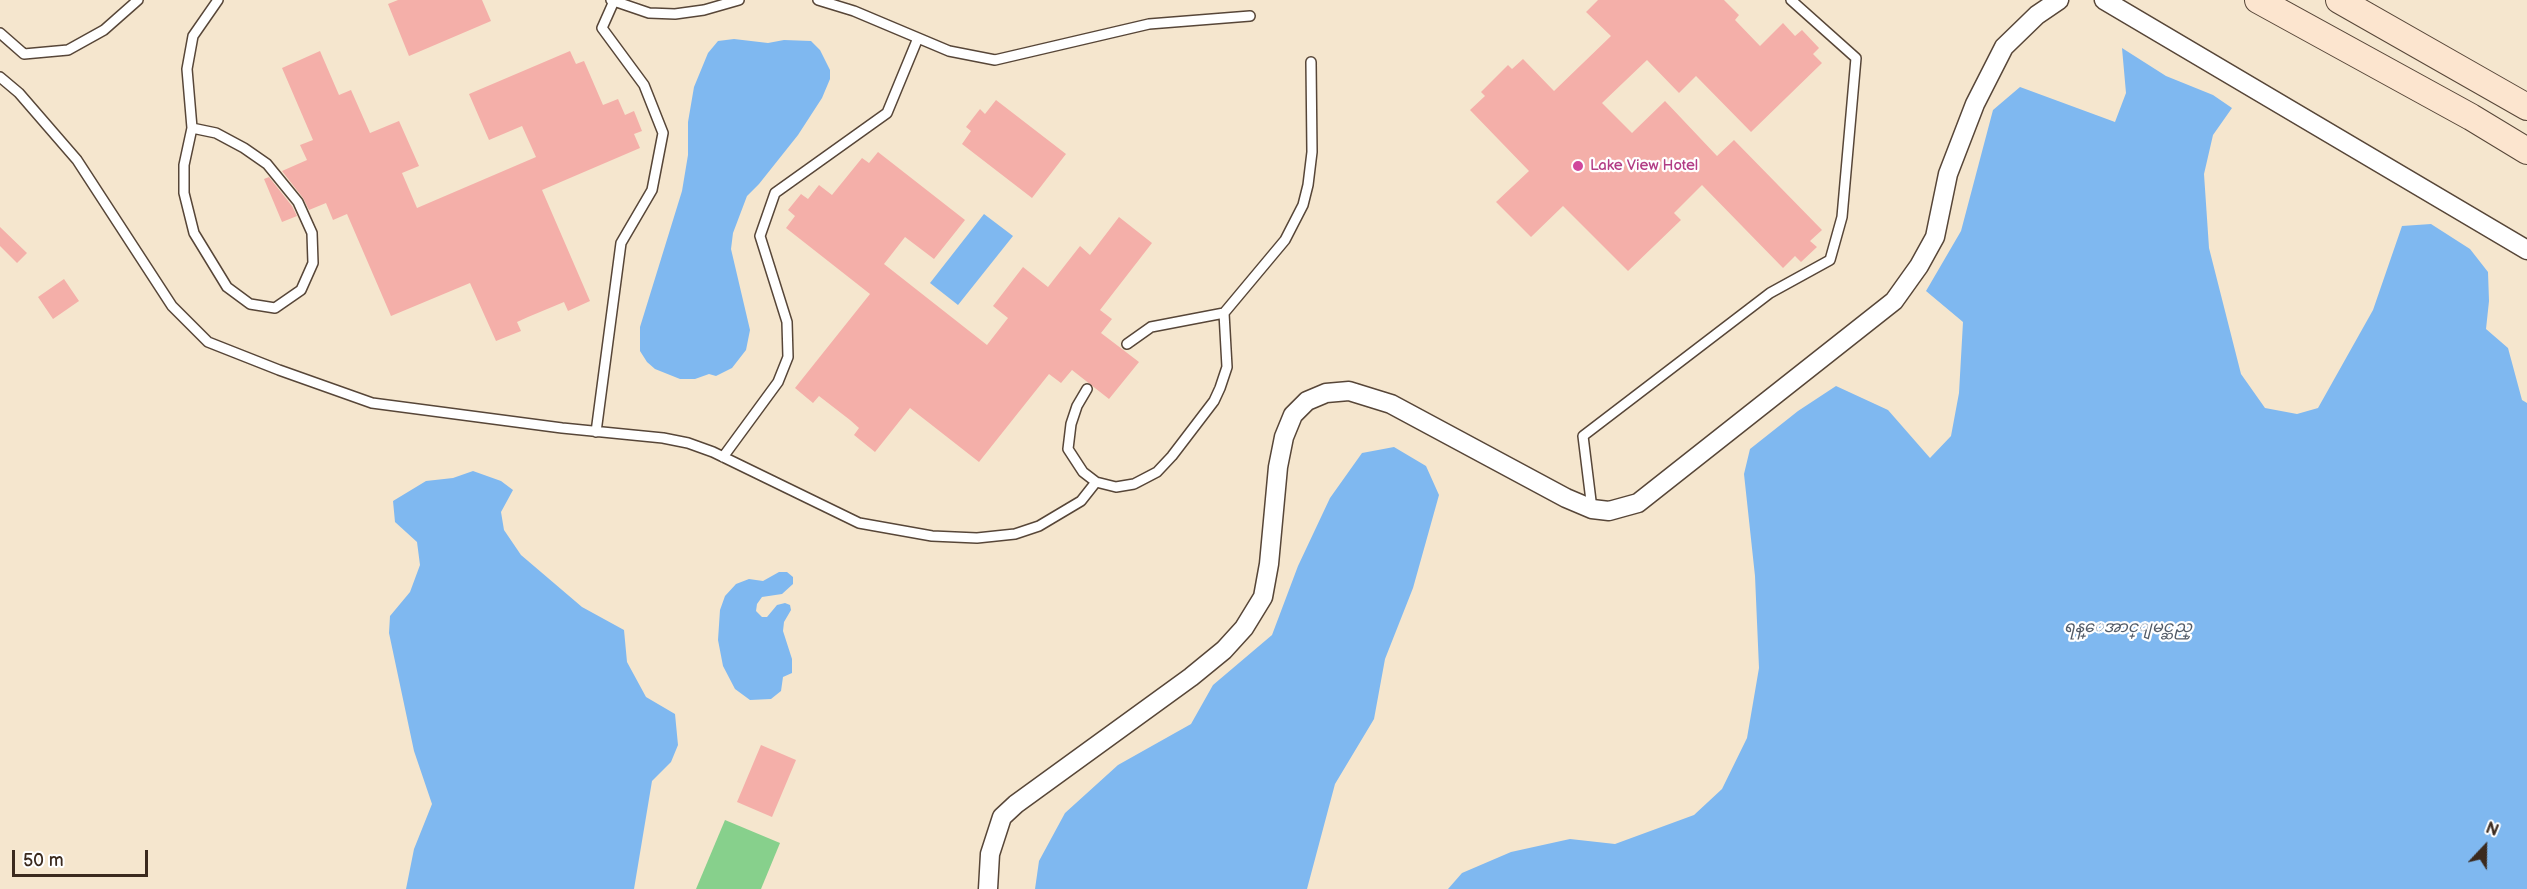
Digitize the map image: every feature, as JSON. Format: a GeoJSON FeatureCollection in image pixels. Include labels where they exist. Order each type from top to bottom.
{"type":"FeatureCollection","features":[{"type":"Feature","properties":{"kind":"main road"},"geometry":{"type":"LineString","coordinates":[[2259,0],[2527,151]]}},
{"type":"Feature","properties":{"kind":"main road"},"geometry":{"type":"LineString","coordinates":[[2339,0],[2527,107]]}},
{"type":"Feature","properties":{"kind":"street"},"geometry":{"type":"LineString","coordinates":[[988,889],[992,847],[1002,817],[1016,804],[1191,677],[1224,650],[1244,628],[1263,597],[1269,564],[1278,467],[1284,438],[1293,415],[1307,401],[1326,393],[1349,391],[1390,404],[1556,493],[1592,509],[1609,511],[1638,504],[1893,301],[1919,266],[1935,237],[1948,174],[1975,104],[2004,47],[2037,15],[2059,0]]}},
{"type":"Feature","properties":{"kind":"street"},"geometry":{"type":"LineString","coordinates":[[2104,0],[2527,250]]}},
{"type":"Feature","properties":{"kind":"lane"},"geometry":{"type":"LineString","coordinates":[[1,37],[24,54],[69,50],[104,30],[138,0]]}},
{"type":"Feature","properties":{"kind":"lane"},"geometry":{"type":"LineString","coordinates":[[192,128],[216,133],[267,164],[298,202],[312,233],[313,263],[301,290],[275,308],[250,304],[227,287],[194,233],[184,194],[184,165],[192,128],[187,69],[193,36],[218,0]]}},
{"type":"Feature","properties":{"kind":"lane"},"geometry":{"type":"LineString","coordinates":[[596,432],[621,243],[652,190],[663,133],[644,85],[602,28],[612,1],[649,13],[675,14],[704,10],[739,0]]}},
{"type":"Feature","properties":{"kind":"lane"},"geometry":{"type":"LineString","coordinates":[[818,0],[854,11],[949,51],[995,60],[1149,24],[1250,16]]}},
{"type":"Feature","properties":{"kind":"lane"},"geometry":{"type":"LineString","coordinates":[[1592,509],[1583,436],[1770,293],[1830,260],[1842,217],[1856,58],[1791,0]]}},
{"type":"Feature","properties":{"kind":"lane"},"geometry":{"type":"LineString","coordinates":[[723,457],[778,382],[789,357],[787,322],[760,236],[775,193],[887,113],[918,38]]}},
{"type":"Feature","properties":{"kind":"lane"},"geometry":{"type":"LineString","coordinates":[[1127,344],[1150,327],[1224,313],[1285,240],[1303,206],[1312,152],[1311,62]]}},
{"type":"Feature","properties":{"kind":"lane"},"geometry":{"type":"LineString","coordinates":[[0,77],[19,93],[77,160],[172,306],[208,342],[372,403],[596,432],[663,438],[688,443],[723,457],[859,523],[932,536],[977,538],[1015,534],[1039,526],[1081,501],[1096,482]]}},
{"type":"Feature","properties":{"kind":"lane"},"geometry":{"type":"LineString","coordinates":[[1087,389],[1077,406],[1071,424],[1068,449],[1083,472],[1096,482],[1116,487],[1134,484],[1156,472],[1207,410],[1220,388],[1227,367],[1224,313]]}},
{"type":"Feature","properties":{"kind":"green space"},"geometry":{"type":"Polygon","coordinates":[[[725,820],[780,843],[761,889],[696,889],[725,820]]]}},
{"type":"Feature","properties":{"kind":"water"},"geometry":{"type":"Polygon","coordinates":[[[734,39],[768,43],[784,40],[811,41],[820,50],[830,70],[830,79],[822,98],[798,135],[747,196],[733,233],[731,249],[750,330],[746,350],[732,368],[716,376],[709,374],[695,379],[680,379],[655,369],[647,362],[640,351],[640,327],[682,191],[688,155],[688,122],[694,87],[708,53],[718,41],[734,39]]]}},
{"type":"Feature","properties":{"kind":"water","name":"ရန္ေအာင္ျမင္ဆည္"},"geometry":{"type":"Polygon","coordinates":[[[2122,48],[2166,76],[2213,95],[2232,108],[2213,135],[2204,174],[2209,248],[2241,374],[2265,408],[2297,414],[2318,408],[2373,310],[2402,226],[2431,224],[2470,249],[2488,272],[2489,301],[2486,329],[2508,348],[2522,400],[2527,403],[2527,889],[1448,889],[1462,873],[1511,852],[1570,839],[1615,844],[1694,815],[1722,789],[1747,738],[1759,668],[1755,576],[1744,474],[1750,449],[1798,411],[1836,386],[1888,410],[1930,458],[1951,436],[1959,393],[1963,322],[1926,291],[1961,231],[1993,110],[2020,87],[2115,122],[2126,93],[2122,48]]]}},
{"type":"Feature","properties":{"kind":"water"},"geometry":{"type":"Polygon","coordinates":[[[984,214],[1013,236],[958,305],[930,283],[984,214]]]}},
{"type":"Feature","properties":{"kind":"water"},"geometry":{"type":"Polygon","coordinates":[[[1394,447],[1426,466],[1439,495],[1413,588],[1385,659],[1374,719],[1335,784],[1307,889],[1035,889],[1039,861],[1065,813],[1118,765],[1191,724],[1213,685],[1272,635],[1298,566],[1330,498],[1362,453],[1394,447]]]}},
{"type":"Feature","properties":{"kind":"water"},"geometry":{"type":"Polygon","coordinates":[[[473,471],[501,481],[513,490],[501,512],[504,530],[521,555],[582,607],[624,630],[627,662],[646,697],[675,714],[678,745],[671,762],[652,781],[634,889],[406,889],[414,849],[432,804],[414,751],[389,633],[390,616],[410,592],[420,565],[417,542],[395,522],[393,501],[426,481],[453,478],[473,471]]]}},
{"type":"Feature","properties":{"kind":"water"},"geometry":{"type":"Polygon","coordinates":[[[779,572],[787,572],[793,577],[793,584],[782,594],[762,597],[757,604],[756,611],[762,617],[767,617],[777,605],[785,603],[790,605],[791,610],[784,622],[783,631],[792,659],[792,673],[783,677],[781,691],[771,699],[750,700],[735,689],[723,666],[718,640],[720,610],[725,596],[736,584],[749,579],[763,581],[779,572]]]}},
{"type":"Feature","properties":{"kind":"building"},"geometry":{"type":"Polygon","coordinates":[[[398,0],[482,0],[491,21],[409,56],[388,4],[398,0]]]}},
{"type":"Feature","properties":{"kind":"building"},"geometry":{"type":"Polygon","coordinates":[[[1598,0],[1724,0],[1739,15],[1735,20],[1760,46],[1783,23],[1795,36],[1802,30],[1819,48],[1813,54],[1822,63],[1751,132],[1696,76],[1679,93],[1647,60],[1602,103],[1632,133],[1665,101],[1717,156],[1734,140],[1822,230],[1810,241],[1817,247],[1801,262],[1795,256],[1783,268],[1702,185],[1674,213],[1681,220],[1628,271],[1563,206],[1531,237],[1496,202],[1529,171],[1470,110],[1485,96],[1481,92],[1508,65],[1512,69],[1523,59],[1554,91],[1611,36],[1586,12],[1598,0]]]}},
{"type":"Feature","properties":{"kind":"building"},"geometry":{"type":"Polygon","coordinates":[[[320,51],[339,95],[351,90],[370,133],[399,121],[419,166],[402,173],[417,208],[536,157],[522,126],[489,140],[469,94],[570,51],[576,64],[584,61],[603,105],[618,99],[625,115],[634,111],[642,131],[634,134],[640,148],[542,190],[590,301],[568,311],[564,302],[528,317],[517,322],[521,331],[496,341],[470,283],[391,316],[347,214],[333,220],[326,203],[309,210],[303,198],[282,171],[307,160],[300,145],[313,140],[282,68],[320,51]]]}},
{"type":"Feature","properties":{"kind":"building"},"geometry":{"type":"Polygon","coordinates":[[[996,100],[1066,154],[1032,198],[962,144],[971,131],[966,127],[980,109],[985,114],[996,100]]]}},
{"type":"Feature","properties":{"kind":"building"},"geometry":{"type":"Polygon","coordinates":[[[878,152],[965,220],[934,259],[905,237],[884,264],[987,345],[1008,318],[993,306],[1023,267],[1048,287],[1080,246],[1090,255],[1119,217],[1152,243],[1100,310],[1112,319],[1101,333],[1139,362],[1109,399],[1072,370],[1061,383],[1049,374],[979,462],[910,408],[875,452],[854,435],[859,428],[850,420],[819,396],[813,403],[795,388],[870,294],[786,228],[795,216],[788,210],[801,194],[808,199],[819,185],[832,195],[862,158],[869,163],[878,152]]]}},
{"type":"Feature","properties":{"kind":"building"},"geometry":{"type":"Polygon","coordinates":[[[269,177],[297,216],[282,222],[264,179],[269,177]]]}},
{"type":"Feature","properties":{"kind":"building"},"geometry":{"type":"Polygon","coordinates":[[[0,227],[27,253],[17,263],[0,246],[0,227]]]}},
{"type":"Feature","properties":{"kind":"building"},"geometry":{"type":"Polygon","coordinates":[[[64,279],[79,301],[53,319],[38,297],[64,279]]]}},
{"type":"Feature","properties":{"kind":"building"},"geometry":{"type":"Polygon","coordinates":[[[761,745],[796,760],[772,817],[737,802],[761,745]]]}},
{"type":"Feature","properties":{"kind":"place","name":"Lake View Hotel"},"geometry":{"type":"Point","coordinates":[1578,166]}}]}
